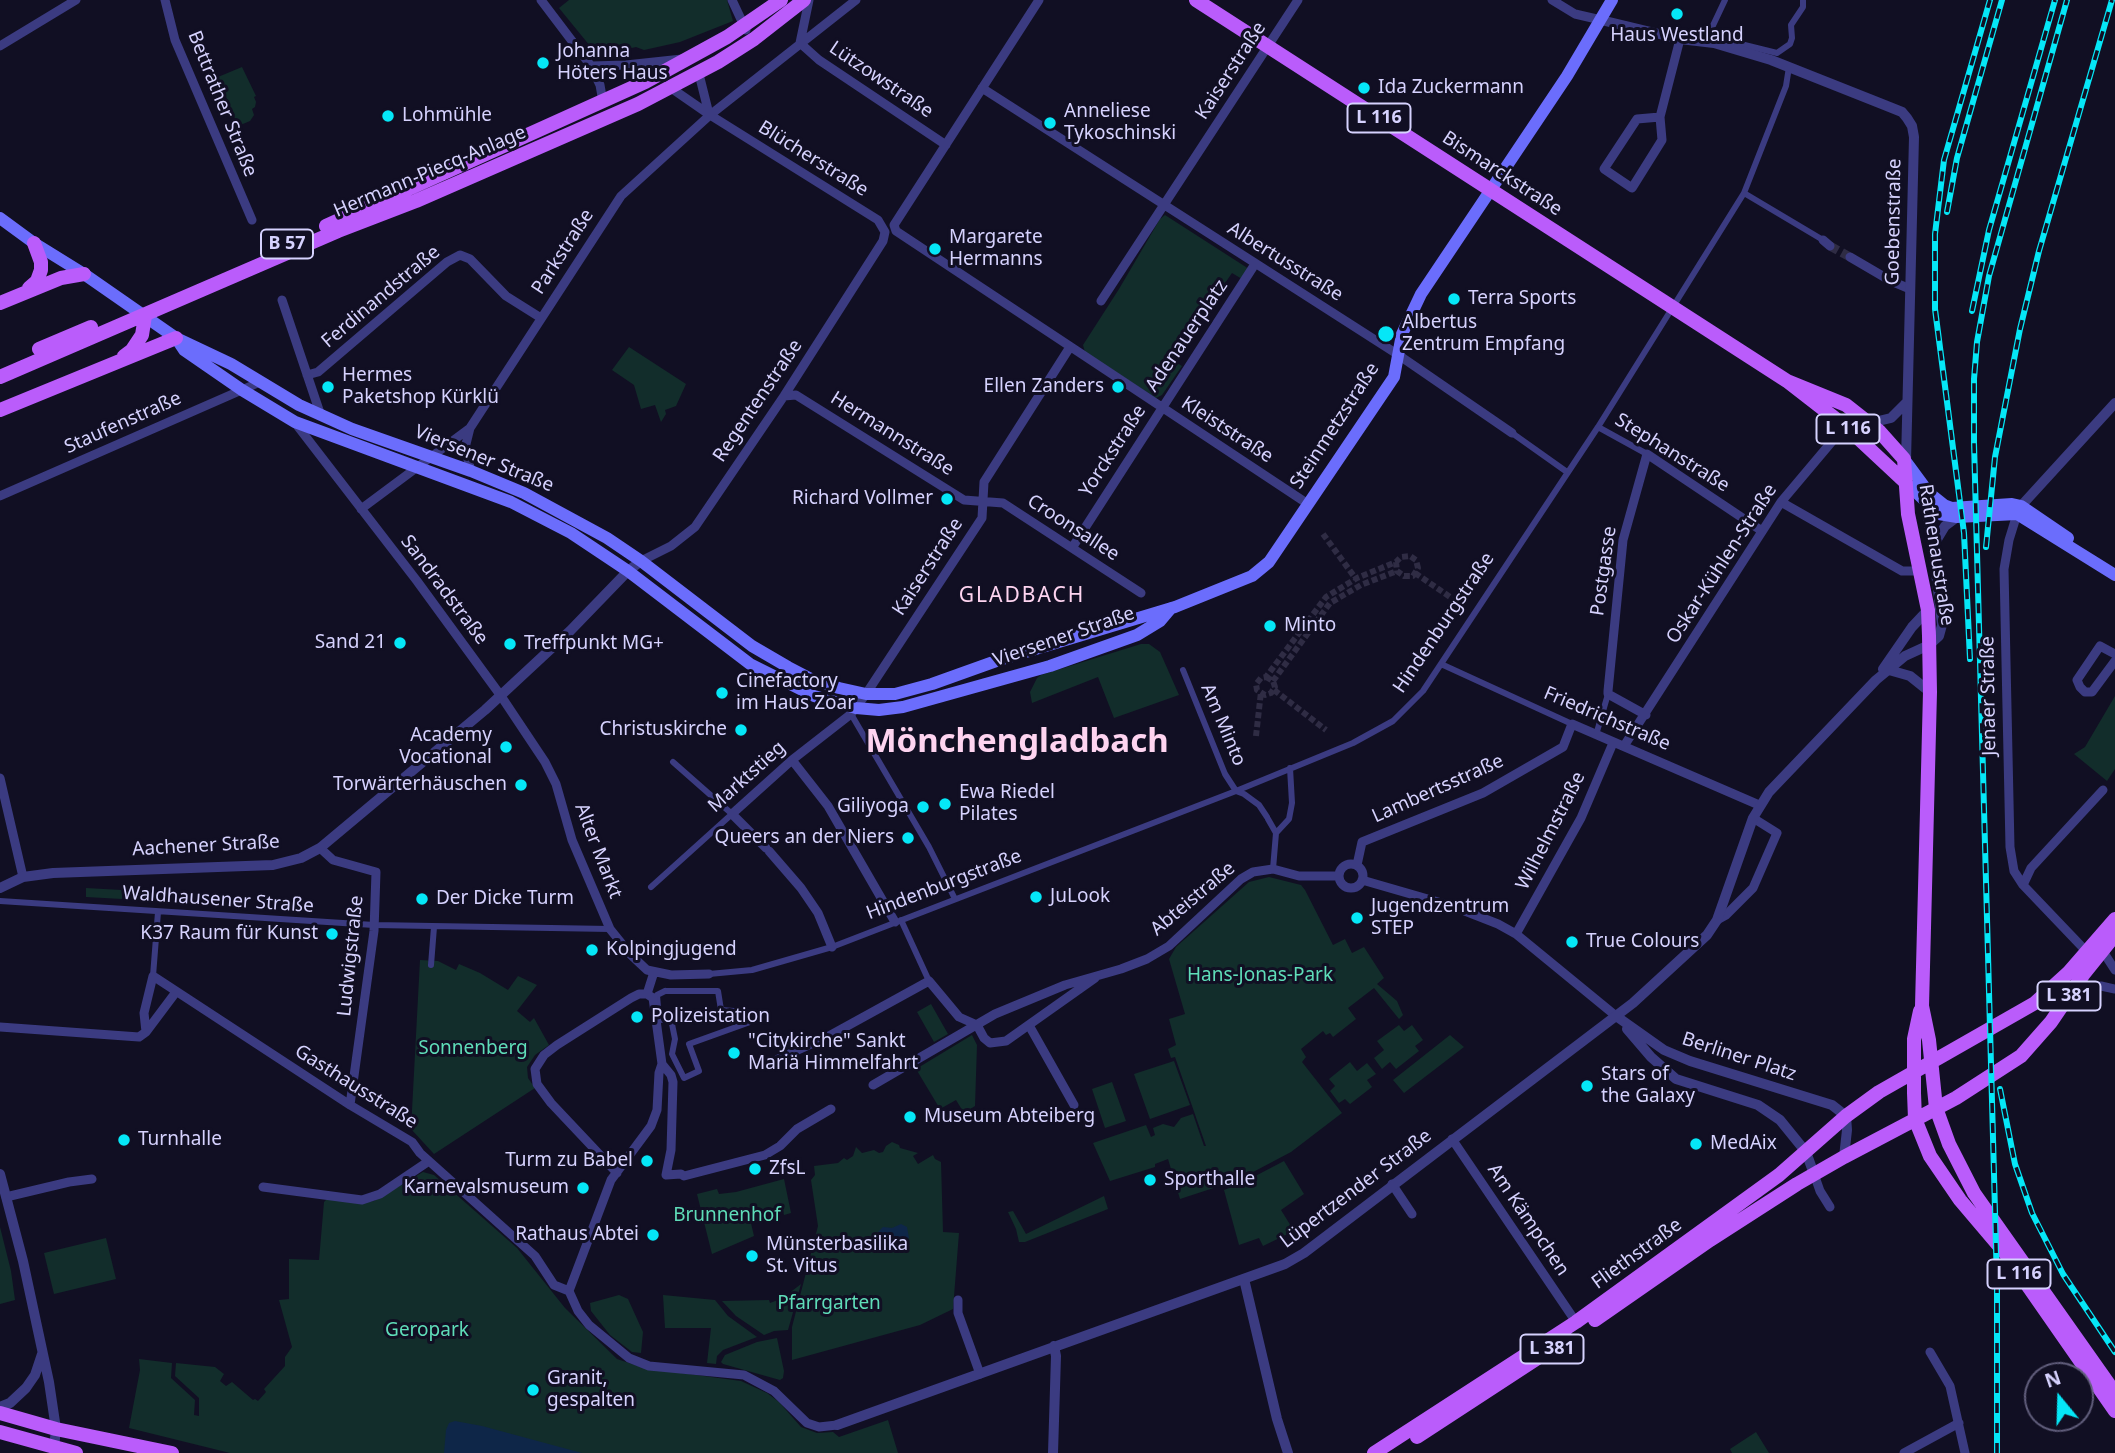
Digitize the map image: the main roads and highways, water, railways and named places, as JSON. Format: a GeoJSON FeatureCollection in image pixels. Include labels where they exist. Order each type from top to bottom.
{"type":"FeatureCollection","features":[{"type":"Feature","properties":{"kind":"main road","name":"B 57"},"geometry":{"type":"LineString","coordinates":[[727,37],[781,0]]}},
{"type":"Feature","properties":{"kind":"main road","name":"Hermann-Piecq-Anlage"},"geometry":{"type":"LineString","coordinates":[[0,377],[338,231],[464,180],[671,88],[754,40],[806,0]]}},
{"type":"Feature","properties":{"kind":"main road","name":"Bismarckstraße"},"geometry":{"type":"LineString","coordinates":[[1196,0],[1787,381],[1845,426],[1905,482]]}},
{"type":"Feature","properties":{"kind":"main road","name":"Steinmetzstraße"},"geometry":{"type":"LineString","coordinates":[[1171,608],[1261,571],[1269,562],[1394,377],[1402,334],[1421,294],[1567,76],[1612,0]]}},
{"type":"Feature","properties":{"kind":"main road","name":"Hermann-Piecq-Anlage"},"geometry":{"type":"LineString","coordinates":[[0,366],[263,254],[603,102],[727,37]]}},
{"type":"Feature","properties":{"kind":"main road"},"geometry":{"type":"LineString","coordinates":[[699,74],[706,59],[719,49],[727,37]]}},
{"type":"Feature","properties":{"kind":"main road"},"geometry":{"type":"LineString","coordinates":[[588,125],[600,114],[603,102]]}},
{"type":"Feature","properties":{"kind":"main road","name":"Viersener Straße"},"geometry":{"type":"LineString","coordinates":[[0,218],[177,338],[222,359],[321,416],[524,493],[607,538],[752,646],[813,680],[866,694],[895,694],[1131,621],[1154,611],[1171,608]]}},
{"type":"Feature","properties":{"kind":"main road"},"geometry":{"type":"LineString","coordinates":[[25,291],[37,281],[41,270],[34,243]]}},
{"type":"Feature","properties":{"kind":"main road"},"geometry":{"type":"LineString","coordinates":[[0,303],[61,278],[89,277]]}},
{"type":"Feature","properties":{"kind":"main road"},"geometry":{"type":"LineString","coordinates":[[115,363],[132,350],[142,335],[145,316]]}},
{"type":"Feature","properties":{"kind":"main road"},"geometry":{"type":"LineString","coordinates":[[0,410],[177,338]]}},
{"type":"Feature","properties":{"kind":"main road","name":"Viersener Straße"},"geometry":{"type":"LineString","coordinates":[[177,338],[184,350],[295,422],[511,502],[571,533],[628,571],[750,664],[814,696],[853,711],[903,707],[1050,666],[1137,635],[1160,621],[1171,608]]}},
{"type":"Feature","properties":{"kind":"main road","name":"Bismarckstraße"},"geometry":{"type":"LineString","coordinates":[[1787,381],[1846,405],[1868,422],[1905,459]]}},
{"type":"Feature","properties":{"kind":"main road"},"geometry":{"type":"LineString","coordinates":[[1905,459],[1929,493],[1944,506],[1952,508],[2012,504],[2062,533],[2115,575]]}},
{"type":"Feature","properties":{"kind":"main road","name":"Rathenaustraße"},"geometry":{"type":"LineString","coordinates":[[1905,459],[1910,532],[1928,610],[1930,692],[1922,1006],[1936,1108]]}},
{"type":"Feature","properties":{"kind":"main road"},"geometry":{"type":"LineString","coordinates":[[1905,482],[1939,514],[1957,517],[2019,510]]}},
{"type":"Feature","properties":{"kind":"main road","name":"L 381"},"geometry":{"type":"LineString","coordinates":[[1913,1071],[2035,1003],[2115,919]]}},
{"type":"Feature","properties":{"kind":"main road","name":"L 381"},"geometry":{"type":"LineString","coordinates":[[1916,1119],[1991,1077],[2021,1056],[2037,1040],[2115,935]]}},
{"type":"Feature","properties":{"kind":"main road","name":"Rathenaustraße"},"geometry":{"type":"LineString","coordinates":[[1916,1119],[1914,1039],[1922,1006]]}},
{"type":"Feature","properties":{"kind":"main road"},"geometry":{"type":"LineString","coordinates":[[1916,1119],[1926,1091],[1956,1047]]}},
{"type":"Feature","properties":{"kind":"main road"},"geometry":{"type":"LineString","coordinates":[[1894,1130],[1930,1061]]}},
{"type":"Feature","properties":{"kind":"main road","name":"Fliethstraße"},"geometry":{"type":"LineString","coordinates":[[1374,1453],[1576,1322],[1779,1175],[1846,1116],[1913,1071]]}},
{"type":"Feature","properties":{"kind":"main road","name":"L 116"},"geometry":{"type":"LineString","coordinates":[[1936,1108],[1949,1144],[1974,1193],[2115,1393]]}},
{"type":"Feature","properties":{"kind":"main road","name":"L 116"},"geometry":{"type":"LineString","coordinates":[[1916,1119],[1922,1139],[1939,1173],[2005,1253],[2115,1411]]}},
{"type":"Feature","properties":{"kind":"main road","name":"Fliethstraße"},"geometry":{"type":"LineString","coordinates":[[1392,1453],[1530,1364],[1710,1240],[1814,1174],[1916,1119]]}},
{"type":"Feature","properties":{"kind":"main road"},"geometry":{"type":"LineString","coordinates":[[0,1413],[56,1429],[172,1453]]}},
{"type":"Feature","properties":{"kind":"main road"},"geometry":{"type":"LineString","coordinates":[[0,1432],[53,1450],[76,1453]]}},
{"type":"Feature","properties":{"kind":"water"},"geometry":{"type":"Polygon","coordinates":[[[901,1224],[907,1227],[909,1238],[895,1243],[880,1242],[878,1232],[883,1227],[892,1228],[901,1224]]]}},
{"type":"Feature","properties":{"kind":"water"},"geometry":{"type":"Polygon","coordinates":[[[455,1421],[582,1453],[444,1453],[446,1430],[449,1423],[455,1421]]]}},
{"type":"Feature","properties":{"kind":"tunnel"},"geometry":{"type":"LineString","coordinates":[[1830,246],[1850,257]]}},
{"type":"Feature","properties":{"kind":"tunnel"},"geometry":{"type":"LineString","coordinates":[[1323,534],[1356,579]]}},
{"type":"Feature","properties":{"kind":"tunnel"},"geometry":{"type":"LineString","coordinates":[[1266,677],[1273,681],[1275,687],[1271,693],[1265,695],[1257,690],[1256,684],[1266,677],[1326,597],[1357,578],[1396,562],[1401,557],[1410,556],[1416,560],[1418,568],[1413,576],[1404,576],[1397,571],[1396,562]]}},
{"type":"Feature","properties":{"kind":"tunnel"},"geometry":{"type":"LineString","coordinates":[[1273,681],[1330,603],[1361,585],[1397,571]]}},
{"type":"Feature","properties":{"kind":"tunnel"},"geometry":{"type":"LineString","coordinates":[[1415,573],[1453,599]]}},
{"type":"Feature","properties":{"kind":"tunnel"},"geometry":{"type":"LineString","coordinates":[[1274,690],[1326,730]]}},
{"type":"Feature","properties":{"kind":"tunnel"},"geometry":{"type":"LineString","coordinates":[[1256,736],[1261,692]]}},
{"type":"Feature","properties":{"kind":"railway"},"geometry":{"type":"LineString","coordinates":[[1970,659],[1964,533],[1935,309],[1935,234],[1944,160],[1990,0]]}},
{"type":"Feature","properties":{"kind":"railway"},"geometry":{"type":"LineString","coordinates":[[1947,212],[1957,158],[2002,0]]}},
{"type":"Feature","properties":{"kind":"railway"},"geometry":{"type":"LineString","coordinates":[[1972,311],[1989,230],[2055,0]]}},
{"type":"Feature","properties":{"kind":"railway"},"geometry":{"type":"LineString","coordinates":[[1997,1453],[1997,1284],[1974,379],[1977,342],[1989,276],[2067,0]]}},
{"type":"Feature","properties":{"kind":"railway"},"geometry":{"type":"LineString","coordinates":[[1986,547],[1995,457],[2020,329],[2039,251],[2112,0]]}},
{"type":"Feature","properties":{"kind":"railway"},"geometry":{"type":"LineString","coordinates":[[2000,1089],[2015,1164],[2032,1213],[2063,1274],[2115,1352]]}},
{"type":"Feature","properties":{"kind":"place","name":"Haus Westland"},"geometry":{"type":"Point","coordinates":[1677,14]}},
{"type":"Feature","properties":{"kind":"place","name":"Johanna Höters Haus"},"geometry":{"type":"Point","coordinates":[543,63]}},
{"type":"Feature","properties":{"kind":"place","name":"Ida Zuckermann"},"geometry":{"type":"Point","coordinates":[1364,88]}},
{"type":"Feature","properties":{"kind":"place","name":"Lohmühle"},"geometry":{"type":"Point","coordinates":[388,116]}},
{"type":"Feature","properties":{"kind":"place","name":"Anneliese Tykoschinski"},"geometry":{"type":"Point","coordinates":[1050,123]}},
{"type":"Feature","properties":{"kind":"place","name":"Margarete Hermanns"},"geometry":{"type":"Point","coordinates":[935,249]}},
{"type":"Feature","properties":{"kind":"place","name":"Terra Sports"},"geometry":{"type":"Point","coordinates":[1454,299]}},
{"type":"Feature","properties":{"kind":"place","name":"Albertus Zentrum Empfang"},"geometry":{"type":"Point","coordinates":[1386,334]}},
{"type":"Feature","properties":{"kind":"place","name":"Hermes Paketshop Kürklü"},"geometry":{"type":"Point","coordinates":[328,387]}},
{"type":"Feature","properties":{"kind":"place","name":"Ellen Zanders"},"geometry":{"type":"Point","coordinates":[1118,387]}},
{"type":"Feature","properties":{"kind":"place","name":"Richard Vollmer"},"geometry":{"type":"Point","coordinates":[947,499]}},
{"type":"Feature","properties":{"kind":"place","name":"Minto"},"geometry":{"type":"Point","coordinates":[1270,626]}},
{"type":"Feature","properties":{"kind":"place","name":"Sand 21"},"geometry":{"type":"Point","coordinates":[400,643]}},
{"type":"Feature","properties":{"kind":"place","name":"Treffpunkt MG+"},"geometry":{"type":"Point","coordinates":[510,644]}},
{"type":"Feature","properties":{"kind":"place","name":"Cinefactory im Haus Zoar"},"geometry":{"type":"Point","coordinates":[722,693]}},
{"type":"Feature","properties":{"kind":"place","name":"Christuskirche"},"geometry":{"type":"Point","coordinates":[741,730]}},
{"type":"Feature","properties":{"kind":"place","name":"Academy Vocational"},"geometry":{"type":"Point","coordinates":[506,747]}},
{"type":"Feature","properties":{"kind":"place","name":"Torwärterhäuschen"},"geometry":{"type":"Point","coordinates":[521,785]}},
{"type":"Feature","properties":{"kind":"place","name":"Ewa Riedel Pilates"},"geometry":{"type":"Point","coordinates":[945,804]}},
{"type":"Feature","properties":{"kind":"place","name":"Giliyoga"},"geometry":{"type":"Point","coordinates":[923,807]}},
{"type":"Feature","properties":{"kind":"place","name":"Queers an der Niers"},"geometry":{"type":"Point","coordinates":[908,838]}},
{"type":"Feature","properties":{"kind":"place","name":"JuLook"},"geometry":{"type":"Point","coordinates":[1036,897]}},
{"type":"Feature","properties":{"kind":"place","name":"Der Dicke Turm"},"geometry":{"type":"Point","coordinates":[422,899]}},
{"type":"Feature","properties":{"kind":"place","name":"Jugendzentrum STEP"},"geometry":{"type":"Point","coordinates":[1357,918]}},
{"type":"Feature","properties":{"kind":"place","name":"K37 Raum für Kunst"},"geometry":{"type":"Point","coordinates":[332,934]}},
{"type":"Feature","properties":{"kind":"place","name":"True Colours"},"geometry":{"type":"Point","coordinates":[1572,942]}},
{"type":"Feature","properties":{"kind":"place","name":"Kolpingjugend"},"geometry":{"type":"Point","coordinates":[592,950]}},
{"type":"Feature","properties":{"kind":"place","name":"Polizeistation"},"geometry":{"type":"Point","coordinates":[637,1017]}},
{"type":"Feature","properties":{"kind":"place","name":"\"Citykirche\" Sankt Mariä Himmelfahrt"},"geometry":{"type":"Point","coordinates":[734,1053]}},
{"type":"Feature","properties":{"kind":"place","name":"Stars of the Galaxy"},"geometry":{"type":"Point","coordinates":[1587,1086]}},
{"type":"Feature","properties":{"kind":"place","name":"Museum Abteiberg"},"geometry":{"type":"Point","coordinates":[910,1117]}},
{"type":"Feature","properties":{"kind":"place","name":"Turnhalle"},"geometry":{"type":"Point","coordinates":[124,1140]}},
{"type":"Feature","properties":{"kind":"place","name":"MedAix"},"geometry":{"type":"Point","coordinates":[1696,1144]}},
{"type":"Feature","properties":{"kind":"place","name":"Turm zu Babel"},"geometry":{"type":"Point","coordinates":[647,1161]}},
{"type":"Feature","properties":{"kind":"place","name":"ZfsL"},"geometry":{"type":"Point","coordinates":[755,1169]}},
{"type":"Feature","properties":{"kind":"place","name":"Sporthalle"},"geometry":{"type":"Point","coordinates":[1150,1180]}},
{"type":"Feature","properties":{"kind":"place","name":"Karnevalsmuseum"},"geometry":{"type":"Point","coordinates":[583,1188]}},
{"type":"Feature","properties":{"kind":"place","name":"Rathaus Abtei"},"geometry":{"type":"Point","coordinates":[653,1235]}},
{"type":"Feature","properties":{"kind":"place","name":"Münsterbasilika St. Vitus"},"geometry":{"type":"Point","coordinates":[752,1256]}},
{"type":"Feature","properties":{"kind":"place","name":"Granit, gespalten"},"geometry":{"type":"Point","coordinates":[533,1390]}},
{"type":"Feature","properties":{"kind":"district","name":"GLADBACH"},"geometry":{"type":"Point","coordinates":[1022,596]}},
{"type":"Feature","properties":{"kind":"district","name":"Mönchengladbach"},"geometry":{"type":"Point","coordinates":[1017,743]}},
{"type":"Feature","properties":{"kind":"park label","name":"Hans-Jonas-Park"},"geometry":{"type":"Point","coordinates":[1260,976]}},
{"type":"Feature","properties":{"kind":"park label","name":"Sonnenberg"},"geometry":{"type":"Point","coordinates":[473,1049]}},
{"type":"Feature","properties":{"kind":"park label","name":"Brunnenhof"},"geometry":{"type":"Point","coordinates":[727,1216]}},
{"type":"Feature","properties":{"kind":"park label","name":"Pfarrgarten"},"geometry":{"type":"Point","coordinates":[829,1304]}},
{"type":"Feature","properties":{"kind":"park label","name":"Geropark"},"geometry":{"type":"Point","coordinates":[427,1331]}}]}
